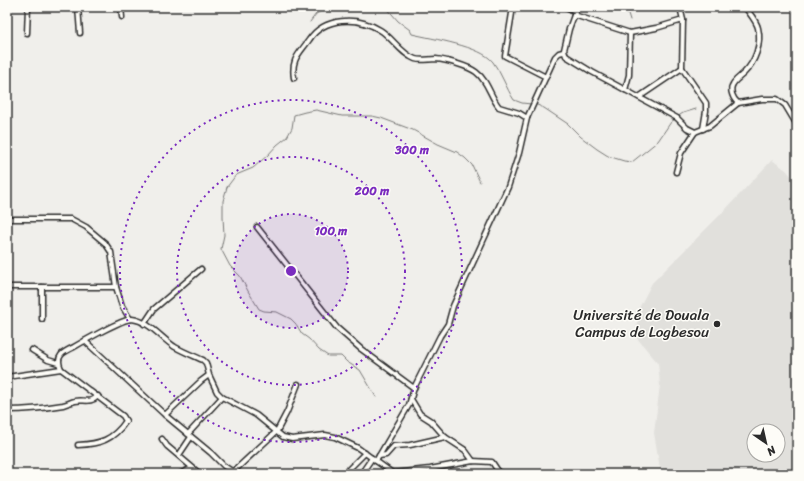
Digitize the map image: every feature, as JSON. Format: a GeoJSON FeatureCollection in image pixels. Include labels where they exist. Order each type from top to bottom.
{"type":"FeatureCollection","features":[{"type":"Feature","properties":{"kind":"street"},"geometry":{"type":"LineString","coordinates":[[26,33],[28,7]]}},
{"type":"Feature","properties":{"kind":"street"},"geometry":{"type":"LineString","coordinates":[[78,7],[80,33]]}},
{"type":"Feature","properties":{"kind":"street"},"geometry":{"type":"LineString","coordinates":[[121,7],[122,17]]}},
{"type":"Feature","properties":{"kind":"street"},"geometry":{"type":"LineString","coordinates":[[513,7],[505,56],[546,77]]}},
{"type":"Feature","properties":{"kind":"street"},"geometry":{"type":"LineString","coordinates":[[566,7],[630,33],[656,28],[684,20]]}},
{"type":"Feature","properties":{"kind":"street"},"geometry":{"type":"LineString","coordinates":[[680,7],[684,20],[682,68],[706,103],[703,129]]}},
{"type":"Feature","properties":{"kind":"street"},"geometry":{"type":"LineString","coordinates":[[738,103],[731,90],[732,85],[745,72],[755,58],[759,44],[756,22],[745,7]]}},
{"type":"Feature","properties":{"kind":"street"},"geometry":{"type":"LineString","coordinates":[[563,52],[575,11]]}},
{"type":"Feature","properties":{"kind":"street"},"geometry":{"type":"LineString","coordinates":[[294,78],[294,60],[319,28],[340,20],[357,22],[380,29],[413,58],[418,60],[438,59],[471,69],[478,73],[488,86],[499,107],[519,113],[527,118]]}},
{"type":"Feature","properties":{"kind":"street"},"geometry":{"type":"LineString","coordinates":[[625,90],[629,75],[630,33]]}},
{"type":"Feature","properties":{"kind":"street"},"geometry":{"type":"LineString","coordinates":[[379,456],[406,411],[414,388],[440,336],[448,324],[453,306],[508,187],[516,164],[527,118],[555,57],[558,53],[563,52]]}},
{"type":"Feature","properties":{"kind":"street"},"geometry":{"type":"LineString","coordinates":[[563,52],[575,63],[677,118],[687,128],[695,132]]}},
{"type":"Feature","properties":{"kind":"street"},"geometry":{"type":"LineString","coordinates":[[639,97],[682,68]]}},
{"type":"Feature","properties":{"kind":"street"},"geometry":{"type":"LineString","coordinates":[[676,172],[681,153],[695,132],[710,126],[738,103],[756,99],[777,99],[785,105],[797,125]]}},
{"type":"Feature","properties":{"kind":"street"},"geometry":{"type":"LineString","coordinates":[[7,219],[71,219],[86,227],[105,243],[111,252],[116,287],[122,306],[130,319],[144,324],[176,348],[203,360],[208,367],[209,375],[217,392],[222,397],[256,415],[284,437],[288,439],[318,435],[330,436],[365,453],[394,474],[473,461],[492,462],[500,474]]}},
{"type":"Feature","properties":{"kind":"street"},"geometry":{"type":"LineString","coordinates":[[257,226],[337,328],[361,349],[414,388]]}},
{"type":"Feature","properties":{"kind":"street"},"geometry":{"type":"LineString","coordinates":[[144,324],[154,309],[201,269]]}},
{"type":"Feature","properties":{"kind":"street"},"geometry":{"type":"LineString","coordinates":[[7,287],[116,287]]}},
{"type":"Feature","properties":{"kind":"street"},"geometry":{"type":"LineString","coordinates":[[42,287],[42,319]]}},
{"type":"Feature","properties":{"kind":"street"},"geometry":{"type":"LineString","coordinates":[[78,444],[99,443],[107,440],[121,428],[126,421],[123,416],[98,396],[61,369],[58,363],[59,357],[65,352],[107,329],[130,319]]}},
{"type":"Feature","properties":{"kind":"street"},"geometry":{"type":"LineString","coordinates":[[85,341],[224,466],[234,471],[277,431],[291,404],[298,384]]}},
{"type":"Feature","properties":{"kind":"street"},"geometry":{"type":"LineString","coordinates":[[32,350],[48,360],[58,363]]}},
{"type":"Feature","properties":{"kind":"street"},"geometry":{"type":"LineString","coordinates":[[7,378],[61,369]]}},
{"type":"Feature","properties":{"kind":"street"},"geometry":{"type":"LineString","coordinates":[[166,414],[209,375]]}},
{"type":"Feature","properties":{"kind":"street"},"geometry":{"type":"LineString","coordinates":[[7,410],[22,410],[63,404],[76,400],[87,402],[94,400],[98,396]]}},
{"type":"Feature","properties":{"kind":"street"},"geometry":{"type":"LineString","coordinates":[[179,455],[190,435],[222,397]]}},
{"type":"Feature","properties":{"kind":"street"},"geometry":{"type":"LineString","coordinates":[[411,399],[418,412],[431,421],[446,436],[467,452],[473,461]]}},
{"type":"Feature","properties":{"kind":"street"},"geometry":{"type":"LineString","coordinates":[[361,474],[374,459],[379,456],[386,455],[394,446],[410,445],[446,436]]}},
{"type":"Feature","properties":{"kind":"street"},"geometry":{"type":"LineString","coordinates":[[162,440],[200,474]]}},
{"type":"Feature","properties":{"kind":"street"},"geometry":{"type":"LineString","coordinates":[[344,474],[365,453]]}},
{"type":"Feature","properties":{"kind":"street"},"geometry":{"type":"LineString","coordinates":[[180,474],[192,468]]}},
{"type":"Feature","properties":{"kind":"shaded area","name":"Université de Douala Campus de Logbesou"},"geometry":{"type":"Polygon","coordinates":[[[772,160],[786,170],[797,183],[797,474],[661,474],[654,433],[660,385],[658,363],[636,337],[638,310],[652,283],[724,211],[772,160]]]}},
{"type":"Feature","properties":{"kind":"waterway"},"geometry":{"type":"LineString","coordinates":[[310,22],[316,14],[328,7]]}},
{"type":"Feature","properties":{"kind":"waterway"},"geometry":{"type":"LineString","coordinates":[[386,7],[398,21],[410,30],[412,34],[468,47],[487,56],[493,62],[514,100],[531,104]]}},
{"type":"Feature","properties":{"kind":"waterway"},"geometry":{"type":"LineString","coordinates":[[626,7],[630,20]]}},
{"type":"Feature","properties":{"kind":"waterway"},"geometry":{"type":"LineString","coordinates":[[535,104],[544,108],[568,124],[581,137],[608,156],[632,162],[658,141],[671,122],[675,119]]}},
{"type":"Feature","properties":{"kind":"waterway"},"geometry":{"type":"LineString","coordinates":[[677,117],[683,113],[696,109]]}},
{"type":"Feature","properties":{"kind":"waterway"},"geometry":{"type":"LineString","coordinates":[[376,397],[360,370],[347,362],[341,356],[328,356],[319,350],[302,334],[291,319],[277,312],[259,309],[240,276],[230,266],[221,249],[224,235],[223,201],[227,187],[236,175],[253,168],[287,137],[292,128],[294,115],[316,110],[342,116],[372,116],[413,130],[438,144],[457,152],[465,158],[472,165],[480,182]]}},
{"type":"Feature","properties":{"kind":"place","name":"Université de Douala Campus de Logbesou"},"geometry":{"type":"Point","coordinates":[717,324]}}]}
